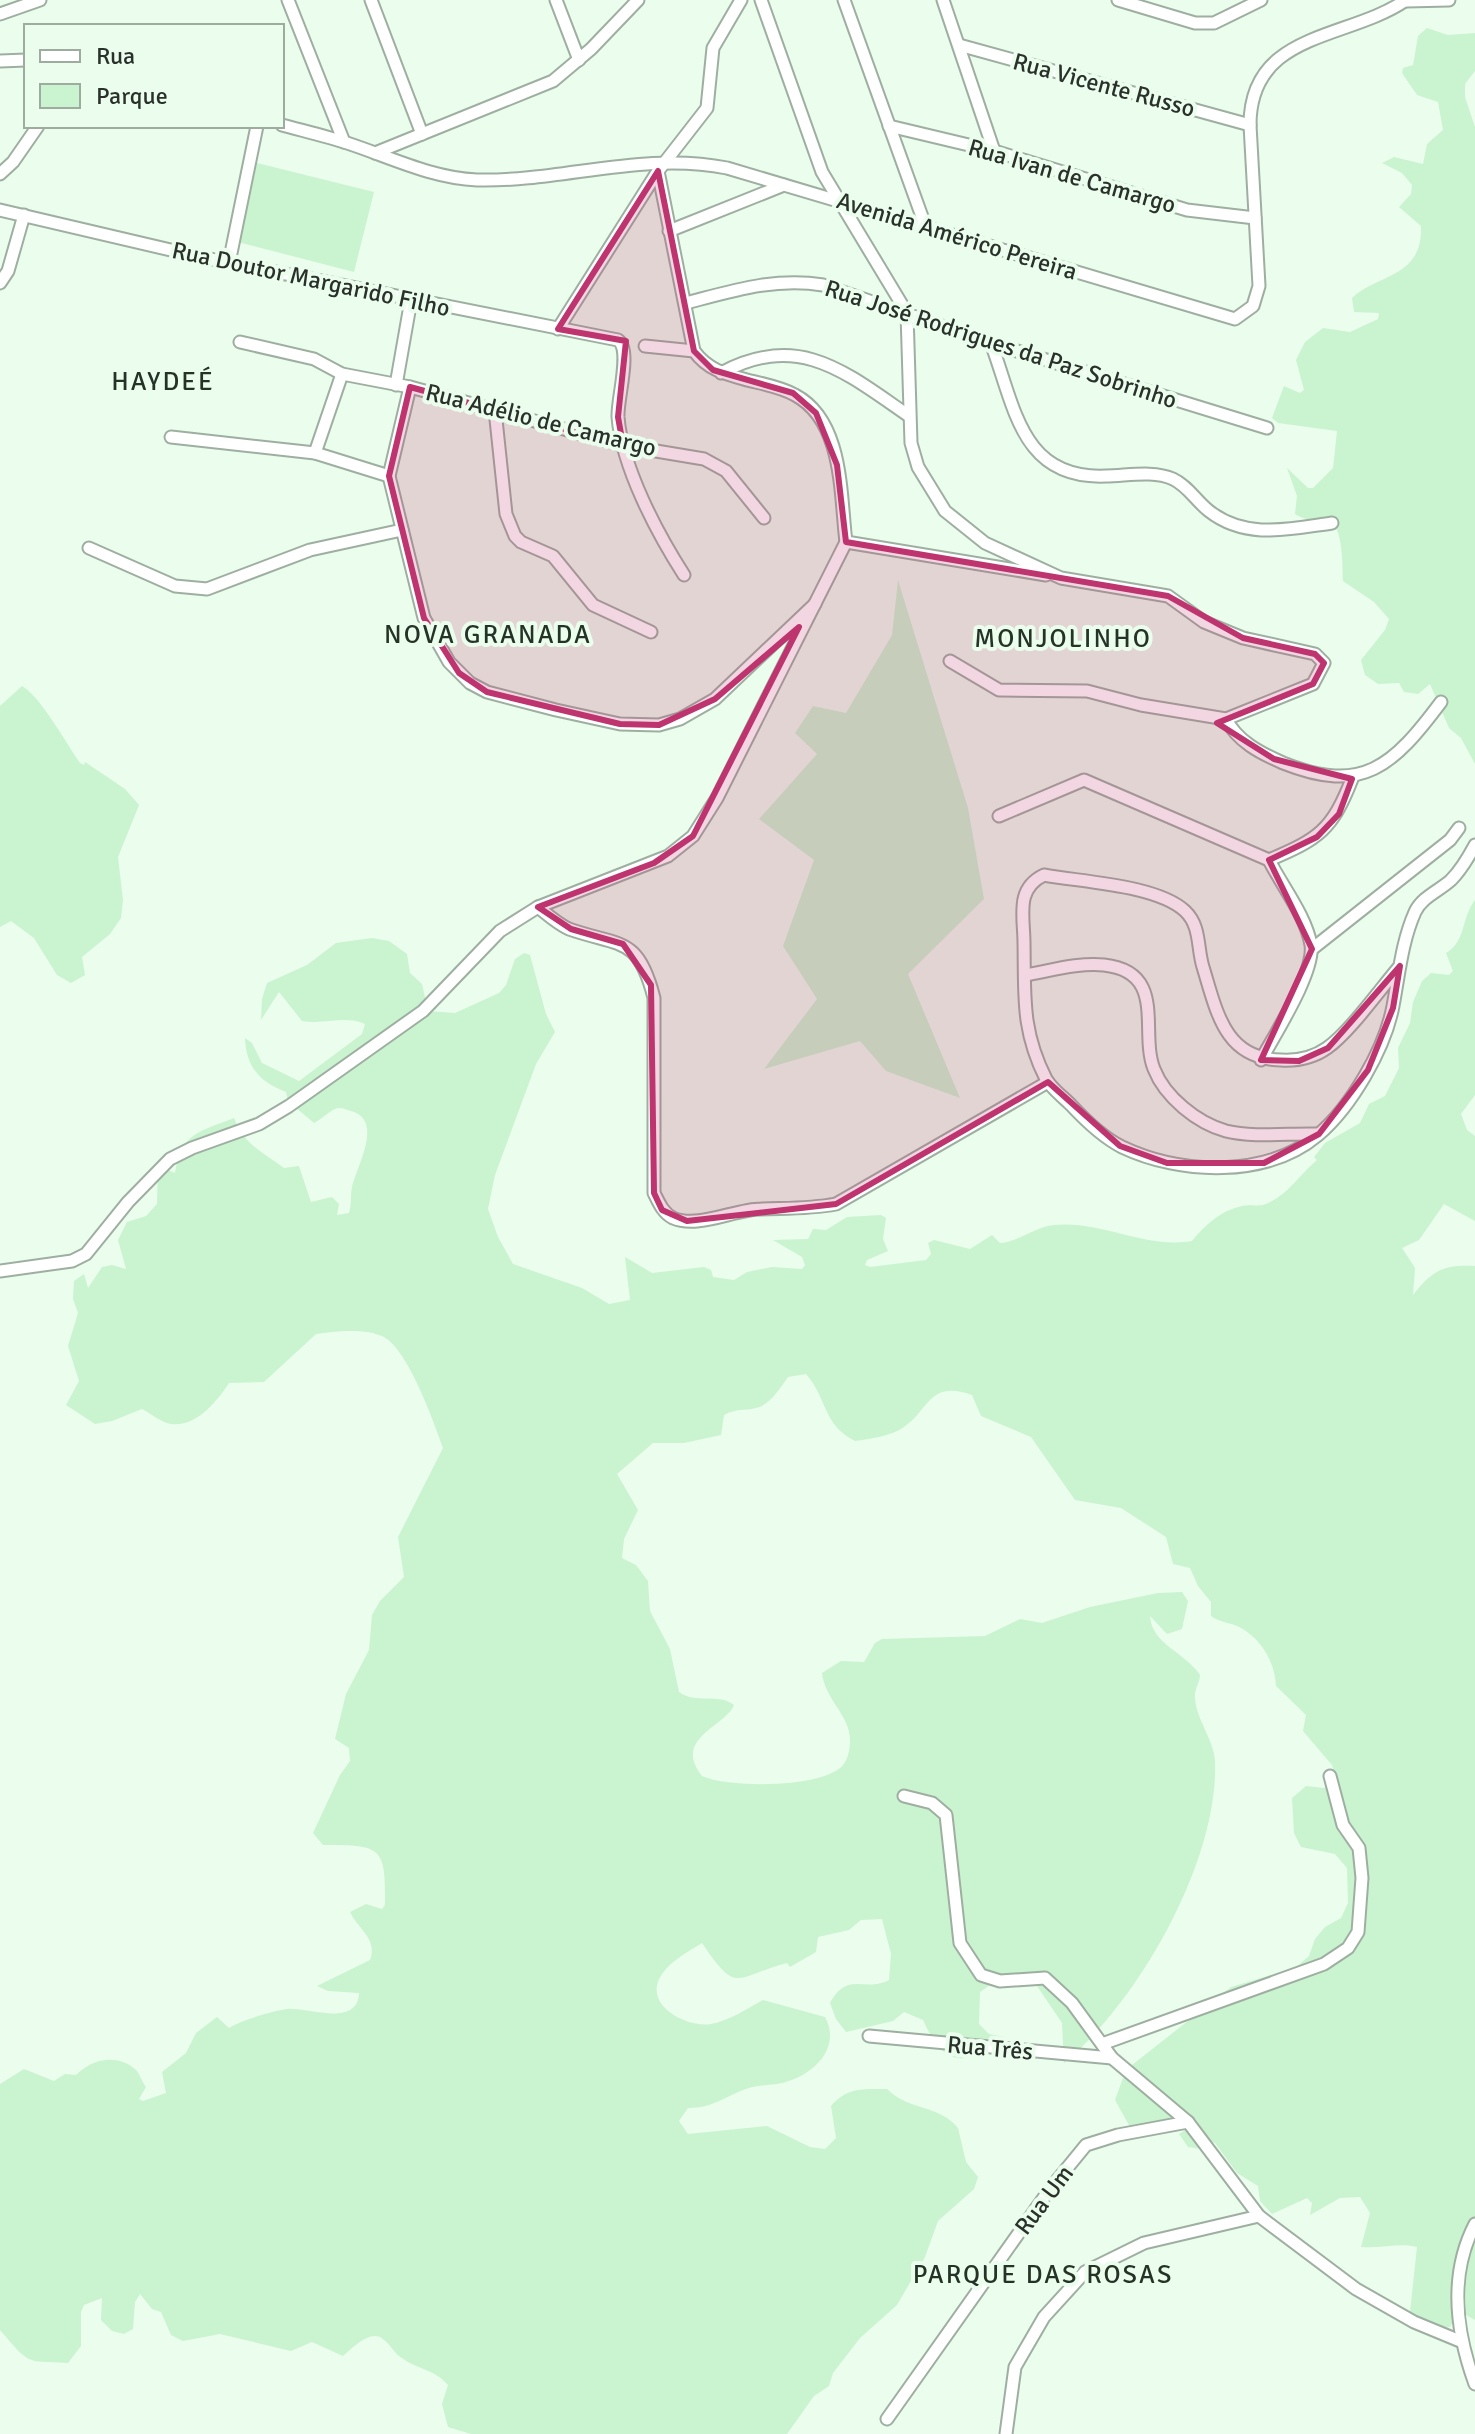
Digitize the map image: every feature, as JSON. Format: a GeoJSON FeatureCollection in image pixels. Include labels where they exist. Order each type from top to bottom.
{"type":"FeatureCollection","features":[{"type":"Feature","properties":{"kind":"street"},"geometry":{"type":"LineString","coordinates":[[0,14],[40,0]]}},
{"type":"Feature","properties":{"kind":"street"},"geometry":{"type":"LineString","coordinates":[[288,0],[344,142]]}},
{"type":"Feature","properties":{"kind":"street"},"geometry":{"type":"LineString","coordinates":[[371,0],[422,134]]}},
{"type":"Feature","properties":{"kind":"street"},"geometry":{"type":"LineString","coordinates":[[556,0],[579,60]]}},
{"type":"Feature","properties":{"kind":"street"},"geometry":{"type":"LineString","coordinates":[[375,153],[537,90],[579,60],[638,0]]}},
{"type":"Feature","properties":{"kind":"street"},"geometry":{"type":"LineString","coordinates":[[558,329],[658,171],[707,108],[713,48],[741,0]]}},
{"type":"Feature","properties":{"kind":"street"},"geometry":{"type":"LineString","coordinates":[[761,0],[834,198],[907,313],[909,416],[911,443],[918,467],[948,514],[985,543],[1061,578]]}},
{"type":"Feature","properties":{"kind":"street"},"geometry":{"type":"LineString","coordinates":[[844,0],[925,225]]}},
{"type":"Feature","properties":{"kind":"street"},"geometry":{"type":"LineString","coordinates":[[943,0],[994,151]]}},
{"type":"Feature","properties":{"kind":"street"},"geometry":{"type":"LineString","coordinates":[[1118,0],[1195,23],[1214,23],[1261,0]]}},
{"type":"Feature","properties":{"kind":"street"},"geometry":{"type":"LineString","coordinates":[[1255,218],[1250,98],[1264,71],[1283,55],[1406,1],[1449,0]]}},
{"type":"Feature","properties":{"kind":"street","name":"Rua Vicente Russo"},"geometry":{"type":"LineString","coordinates":[[959,45],[1250,125]]}},
{"type":"Feature","properties":{"kind":"street"},"geometry":{"type":"LineString","coordinates":[[0,61],[24,60]]}},
{"type":"Feature","properties":{"kind":"street","name":"Avenida Américo Pereira"},"geometry":{"type":"LineString","coordinates":[[284,126],[344,142],[405,165],[472,180],[545,177],[666,160],[727,168],[925,225],[1223,318],[1245,315],[1253,306],[1259,286],[1255,218]]}},
{"type":"Feature","properties":{"kind":"street","name":"Rua Ivan de Camargo"},"geometry":{"type":"LineString","coordinates":[[889,126],[994,151],[1187,210],[1255,218]]}},
{"type":"Feature","properties":{"kind":"street"},"geometry":{"type":"LineString","coordinates":[[0,174],[13,162],[37,128]]}},
{"type":"Feature","properties":{"kind":"street"},"geometry":{"type":"LineString","coordinates":[[229,263],[257,128]]}},
{"type":"Feature","properties":{"kind":"street"},"geometry":{"type":"LineString","coordinates":[[0,1271],[72,1261],[86,1254],[128,1202],[170,1159],[259,1124],[289,1106],[423,1011],[500,931],[538,907],[654,863],[693,836],[717,798],[846,542],[837,465],[829,436],[816,413],[793,393],[721,373],[706,365],[694,351],[658,171]]}},
{"type":"Feature","properties":{"kind":"street"},"geometry":{"type":"LineString","coordinates":[[669,231],[784,185]]}},
{"type":"Feature","properties":{"kind":"street","name":"Rua Doutor Margarido Filho"},"geometry":{"type":"LineString","coordinates":[[0,210],[229,263],[623,343],[618,417],[626,446]]}},
{"type":"Feature","properties":{"kind":"street"},"geometry":{"type":"LineString","coordinates":[[0,283],[8,271],[24,215]]}},
{"type":"Feature","properties":{"kind":"street","name":"Rua José Rodrigues da Paz Sobrinho"},"geometry":{"type":"LineString","coordinates":[[686,303],[767,283],[799,281],[847,292],[991,343],[1267,428]]}},
{"type":"Feature","properties":{"kind":"street"},"geometry":{"type":"LineString","coordinates":[[396,385],[411,300]]}},
{"type":"Feature","properties":{"kind":"street","name":"Rua Adélio de Camargo"},"geometry":{"type":"LineString","coordinates":[[240,342],[314,359],[342,374],[410,387],[626,446],[689,455],[717,464],[764,518]]}},
{"type":"Feature","properties":{"kind":"street"},"geometry":{"type":"LineString","coordinates":[[991,343],[1031,447],[1055,469],[1088,477],[1146,475],[1172,478],[1186,487],[1208,511],[1237,529],[1274,531],[1332,523]]}},
{"type":"Feature","properties":{"kind":"street"},"geometry":{"type":"LineString","coordinates":[[645,346],[694,351]]}},
{"type":"Feature","properties":{"kind":"street"},"geometry":{"type":"LineString","coordinates":[[721,373],[765,355],[812,358],[837,367],[909,416]]}},
{"type":"Feature","properties":{"kind":"street"},"geometry":{"type":"LineString","coordinates":[[315,453],[342,374]]}},
{"type":"Feature","properties":{"kind":"street"},"geometry":{"type":"LineString","coordinates":[[410,387],[389,476],[424,618],[449,662],[470,683],[516,701],[620,724],[659,725],[698,710],[735,683],[815,604]]}},
{"type":"Feature","properties":{"kind":"street"},"geometry":{"type":"LineString","coordinates":[[495,410],[506,514],[515,536],[521,542],[553,556],[593,605],[651,632]]}},
{"type":"Feature","properties":{"kind":"street"},"geometry":{"type":"LineString","coordinates":[[171,437],[315,453],[389,476]]}},
{"type":"Feature","properties":{"kind":"street"},"geometry":{"type":"LineString","coordinates":[[626,446],[641,501],[684,575]]}},
{"type":"Feature","properties":{"kind":"street"},"geometry":{"type":"LineString","coordinates":[[89,548],[175,586],[207,589],[310,550],[402,530]]}},
{"type":"Feature","properties":{"kind":"street"},"geometry":{"type":"LineString","coordinates":[[846,542],[1168,596],[1204,622],[1243,638],[1315,654],[1324,663],[1313,684],[1226,719],[1141,705],[1087,691],[999,690],[950,661]]}},
{"type":"Feature","properties":{"kind":"street"},"geometry":{"type":"LineString","coordinates":[[1226,719],[1234,734],[1274,759],[1305,772],[1352,779],[1383,764],[1408,743],[1441,702]]}},
{"type":"Feature","properties":{"kind":"street"},"geometry":{"type":"LineString","coordinates":[[1269,860],[1317,837],[1339,814],[1352,779]]}},
{"type":"Feature","properties":{"kind":"street"},"geometry":{"type":"LineString","coordinates":[[999,816],[1084,780],[1269,860],[1307,931],[1312,949],[1306,973],[1261,1060]]}},
{"type":"Feature","properties":{"kind":"street"},"geometry":{"type":"LineString","coordinates":[[1312,949],[1450,840],[1459,828]]}},
{"type":"Feature","properties":{"kind":"street"},"geometry":{"type":"LineString","coordinates":[[1400,966],[1328,1048],[1299,1061],[1261,1060],[1234,1045],[1202,963],[1196,925],[1175,903],[1149,894],[1044,875],[1031,881],[1023,899],[1025,975],[1022,1000],[1035,1052],[1048,1082],[1081,1117],[1120,1146],[1167,1163],[1207,1167],[1264,1163],[1290,1155],[1319,1134],[1346,1104],[1368,1070],[1393,1008],[1400,966],[1420,903],[1452,879],[1475,845]]}},
{"type":"Feature","properties":{"kind":"street"},"geometry":{"type":"LineString","coordinates":[[538,907],[571,929],[623,944],[633,951],[645,971],[654,998],[654,1193],[662,1210],[673,1218],[687,1221],[760,1208],[798,1211],[836,1204],[1048,1082]]}},
{"type":"Feature","properties":{"kind":"street"},"geometry":{"type":"LineString","coordinates":[[1025,975],[1102,965],[1122,970],[1143,988],[1149,1006],[1153,1067],[1174,1101],[1226,1131],[1319,1134]]}},
{"type":"Feature","properties":{"kind":"street"},"geometry":{"type":"LineString","coordinates":[[1102,2044],[1324,1964],[1348,1948],[1358,1932],[1362,1878],[1359,1848],[1343,1825],[1330,1776]]}},
{"type":"Feature","properties":{"kind":"street"},"geometry":{"type":"LineString","coordinates":[[904,1796],[932,1803],[946,1815],[960,1943],[981,1975],[1000,1981],[1045,1978],[1072,2003],[1112,2058],[1188,2122],[1259,2216],[1356,2289],[1414,2322],[1460,2341]]}},
{"type":"Feature","properties":{"kind":"street","name":"Rua Três"},"geometry":{"type":"LineString","coordinates":[[869,2036],[1112,2058]]}},
{"type":"Feature","properties":{"kind":"street","name":"Rua Um"},"geometry":{"type":"LineString","coordinates":[[887,2419],[1050,2189],[1086,2145],[1118,2135],[1188,2122]]}},
{"type":"Feature","properties":{"kind":"street"},"geometry":{"type":"LineString","coordinates":[[1006,2434],[1015,2367],[1044,2317],[1085,2272],[1144,2243],[1259,2216]]}},
{"type":"Feature","properties":{"kind":"street"},"geometry":{"type":"LineString","coordinates":[[1475,2224],[1467,2240],[1457,2286],[1460,2341],[1475,2384]]}},
{"type":"Feature","properties":{"kind":"highlighted area"},"geometry":{"type":"Polygon","coordinates":[[[658,171],[694,351],[713,370],[793,393],[816,413],[837,465],[846,542],[1168,596],[1243,638],[1315,654],[1324,663],[1313,684],[1217,723],[1274,759],[1352,779],[1339,814],[1317,837],[1269,860],[1312,949],[1261,1060],[1299,1061],[1328,1048],[1400,966],[1393,1008],[1368,1070],[1319,1134],[1264,1163],[1167,1163],[1120,1146],[1048,1082],[836,1204],[687,1221],[662,1210],[654,1193],[651,985],[623,944],[571,929],[538,907],[654,863],[693,836],[799,627],[715,699],[659,725],[620,724],[487,692],[459,673],[424,618],[389,476],[410,387],[623,445],[618,417],[626,341],[558,329],[658,171]]]}},
{"type":"Feature","properties":{"kind":"green space"},"geometry":{"type":"Polygon","coordinates":[[[1427,28],[1448,35],[1475,33],[1475,71],[1465,84],[1465,97],[1475,127],[1475,764],[1461,738],[1449,728],[1430,684],[1418,694],[1404,692],[1399,683],[1378,684],[1365,675],[1361,660],[1385,630],[1389,619],[1374,602],[1343,581],[1341,547],[1333,523],[1328,518],[1311,520],[1295,514],[1297,496],[1287,468],[1308,488],[1313,488],[1333,468],[1337,431],[1278,423],[1272,418],[1284,386],[1300,393],[1304,390],[1296,360],[1305,342],[1323,328],[1350,332],[1378,319],[1379,313],[1354,312],[1352,298],[1397,272],[1415,256],[1421,226],[1399,207],[1411,194],[1412,185],[1402,173],[1382,163],[1394,157],[1423,164],[1427,144],[1443,130],[1438,102],[1417,95],[1402,73],[1403,68],[1413,65],[1418,36],[1427,28]]]}},
{"type":"Feature","properties":{"kind":"green space"},"geometry":{"type":"Polygon","coordinates":[[[257,163],[374,192],[354,272],[238,242],[257,163]]]}},
{"type":"Feature","properties":{"kind":"green space"},"geometry":{"type":"Polygon","coordinates":[[[898,580],[968,808],[984,899],[908,974],[960,1098],[886,1071],[860,1041],[764,1069],[817,999],[783,946],[814,860],[759,819],[817,754],[795,733],[813,706],[846,713],[892,635],[898,580]]]}},
{"type":"Feature","properties":{"kind":"green space"},"geometry":{"type":"Polygon","coordinates":[[[22,686],[45,710],[80,763],[84,765],[85,762],[125,789],[139,805],[118,857],[123,900],[121,918],[110,934],[82,957],[85,975],[71,983],[57,975],[34,938],[11,921],[0,927],[0,706],[22,686]]]}},
{"type":"Feature","properties":{"kind":"green space"},"geometry":{"type":"Polygon","coordinates":[[[1475,900],[1475,1095],[1461,1114],[1467,1130],[1475,1136],[1475,1221],[1444,1204],[1419,1240],[1402,1248],[1415,1268],[1413,1295],[1439,1271],[1454,1266],[1475,1266],[1475,2320],[1459,2311],[1450,2327],[1436,2329],[1406,2312],[1410,2312],[1417,2247],[1361,2247],[1370,2213],[1360,2197],[1340,2198],[1310,2215],[1312,2203],[1307,2198],[1272,2214],[1260,2201],[1258,2186],[1237,2173],[1215,2143],[1210,2141],[1201,2149],[1188,2147],[1179,2134],[1192,2126],[1181,2116],[1150,2127],[1130,2127],[1115,2100],[1123,2078],[1132,2065],[1231,1987],[1295,1968],[1309,1956],[1315,1939],[1325,1927],[1341,1918],[1348,1903],[1347,1868],[1335,1854],[1301,1847],[1294,1833],[1292,1798],[1306,1786],[1324,1788],[1337,1780],[1332,1765],[1303,1731],[1306,1715],[1276,1686],[1273,1668],[1261,1645],[1241,1628],[1211,1616],[1211,1602],[1198,1586],[1190,1568],[1173,1564],[1166,1537],[1121,1508],[1075,1500],[1031,1437],[981,1416],[972,1395],[958,1391],[938,1394],[899,1430],[855,1441],[831,1419],[806,1374],[788,1377],[774,1396],[761,1406],[724,1415],[721,1435],[684,1443],[653,1443],[617,1474],[638,1510],[624,1539],[622,1558],[636,1565],[648,1581],[650,1611],[670,1649],[679,1692],[685,1696],[728,1701],[734,1705],[697,1743],[693,1752],[694,1763],[702,1776],[732,1783],[772,1784],[812,1779],[840,1768],[849,1751],[849,1731],[824,1683],[822,1673],[841,1661],[864,1662],[875,1643],[882,1639],[985,1636],[1020,1619],[1042,1623],[1090,1607],[1158,1593],[1182,1592],[1188,1601],[1182,1629],[1167,1634],[1150,1616],[1157,1634],[1200,1675],[1196,1706],[1215,1761],[1213,1800],[1204,1841],[1189,1884],[1169,1926],[1120,2004],[1064,2063],[1062,2023],[1035,1983],[990,1985],[980,1992],[979,2024],[989,2034],[1004,2037],[1007,2042],[1005,2046],[976,2056],[955,2057],[946,2053],[938,2046],[923,2020],[904,2012],[893,2021],[846,2032],[836,2019],[830,2003],[837,1993],[850,1985],[889,1980],[891,1954],[882,1919],[861,1920],[849,1930],[818,1937],[816,1952],[790,1967],[787,1963],[746,1977],[731,1976],[723,1970],[702,1943],[672,1963],[659,1979],[657,1989],[664,2007],[692,2023],[718,2022],[763,2000],[825,2017],[829,2028],[827,2050],[814,2067],[778,2084],[750,2087],[712,2104],[688,2108],[679,2121],[688,2134],[767,2126],[810,2147],[825,2149],[836,2138],[831,2106],[849,2092],[870,2089],[887,2089],[905,2101],[942,2115],[958,2128],[966,2162],[978,2177],[974,2189],[938,2221],[925,2257],[897,2305],[860,2338],[833,2373],[829,2386],[814,2396],[787,2434],[471,2434],[448,2427],[442,2404],[448,2385],[399,2356],[379,2337],[362,2340],[343,2356],[312,2342],[291,2351],[220,2334],[183,2341],[171,2335],[161,2312],[152,2309],[140,2294],[135,2302],[133,2329],[124,2334],[112,2331],[101,2320],[102,2298],[84,2305],[81,2312],[81,2346],[68,2363],[35,2361],[17,2350],[0,2330],[0,2084],[24,2069],[54,2081],[65,2074],[76,2075],[97,2062],[113,2060],[129,2065],[137,2072],[146,2087],[139,2099],[143,2101],[166,2093],[162,2072],[186,2053],[196,2033],[217,2017],[229,2028],[282,2010],[341,2013],[350,2010],[356,2004],[359,1993],[328,1991],[317,1986],[370,1960],[369,1940],[350,1912],[366,1904],[382,1909],[385,1905],[384,1871],[376,1853],[357,1846],[323,1845],[313,1833],[340,1775],[350,1761],[349,1748],[335,1739],[346,1694],[369,1650],[372,1615],[380,1601],[404,1577],[398,1537],[443,1448],[419,1388],[402,1356],[393,1344],[377,1334],[351,1331],[316,1334],[264,1382],[229,1383],[198,1417],[180,1424],[167,1423],[142,1409],[95,1424],[66,1405],[79,1381],[68,1346],[78,1313],[73,1299],[74,1281],[84,1274],[88,1288],[102,1267],[112,1265],[126,1269],[118,1240],[127,1222],[146,1216],[157,1204],[158,1166],[175,1173],[182,1149],[194,1135],[234,1118],[243,1135],[262,1152],[284,1168],[299,1166],[311,1202],[332,1197],[339,1204],[337,1215],[349,1213],[352,1187],[367,1136],[362,1118],[354,1112],[337,1108],[314,1123],[288,1101],[286,1092],[268,1083],[256,1072],[248,1057],[245,1038],[252,1043],[262,1063],[299,1081],[362,1034],[365,1024],[350,1020],[302,1021],[279,992],[261,1020],[267,983],[307,965],[336,943],[372,938],[389,941],[407,954],[410,973],[422,984],[428,1011],[455,1013],[499,993],[506,985],[515,959],[524,953],[530,955],[546,1014],[555,1032],[536,1064],[495,1175],[488,1209],[498,1237],[513,1264],[582,1288],[609,1304],[630,1300],[625,1257],[652,1273],[704,1267],[711,1270],[713,1277],[734,1280],[747,1272],[772,1267],[802,1269],[805,1265],[802,1257],[773,1240],[808,1239],[813,1229],[826,1230],[847,1217],[881,1215],[886,1218],[883,1239],[888,1251],[867,1260],[865,1265],[870,1267],[926,1260],[931,1254],[928,1243],[934,1240],[970,1249],[992,1235],[1000,1243],[1007,1242],[1054,1225],[1089,1227],[1157,1241],[1192,1241],[1208,1224],[1227,1211],[1266,1204],[1281,1195],[1317,1160],[1314,1157],[1325,1143],[1360,1123],[1369,1104],[1385,1096],[1399,1068],[1398,1048],[1410,1023],[1413,1002],[1422,981],[1431,973],[1449,975],[1453,971],[1446,953],[1457,943],[1475,900]]]}},
{"type":"Feature","properties":{"kind":"district","name":"HAYDEÉ"},"geometry":{"type":"Point","coordinates":[163,382]}},
{"type":"Feature","properties":{"kind":"district","name":"NOVA GRANADA"},"geometry":{"type":"Point","coordinates":[488,635]}},
{"type":"Feature","properties":{"kind":"district","name":"MONJOLINHO"},"geometry":{"type":"Point","coordinates":[1063,639]}},
{"type":"Feature","properties":{"kind":"district","name":"PARQUE DAS ROSAS"},"geometry":{"type":"Point","coordinates":[1043,2275]}}]}
